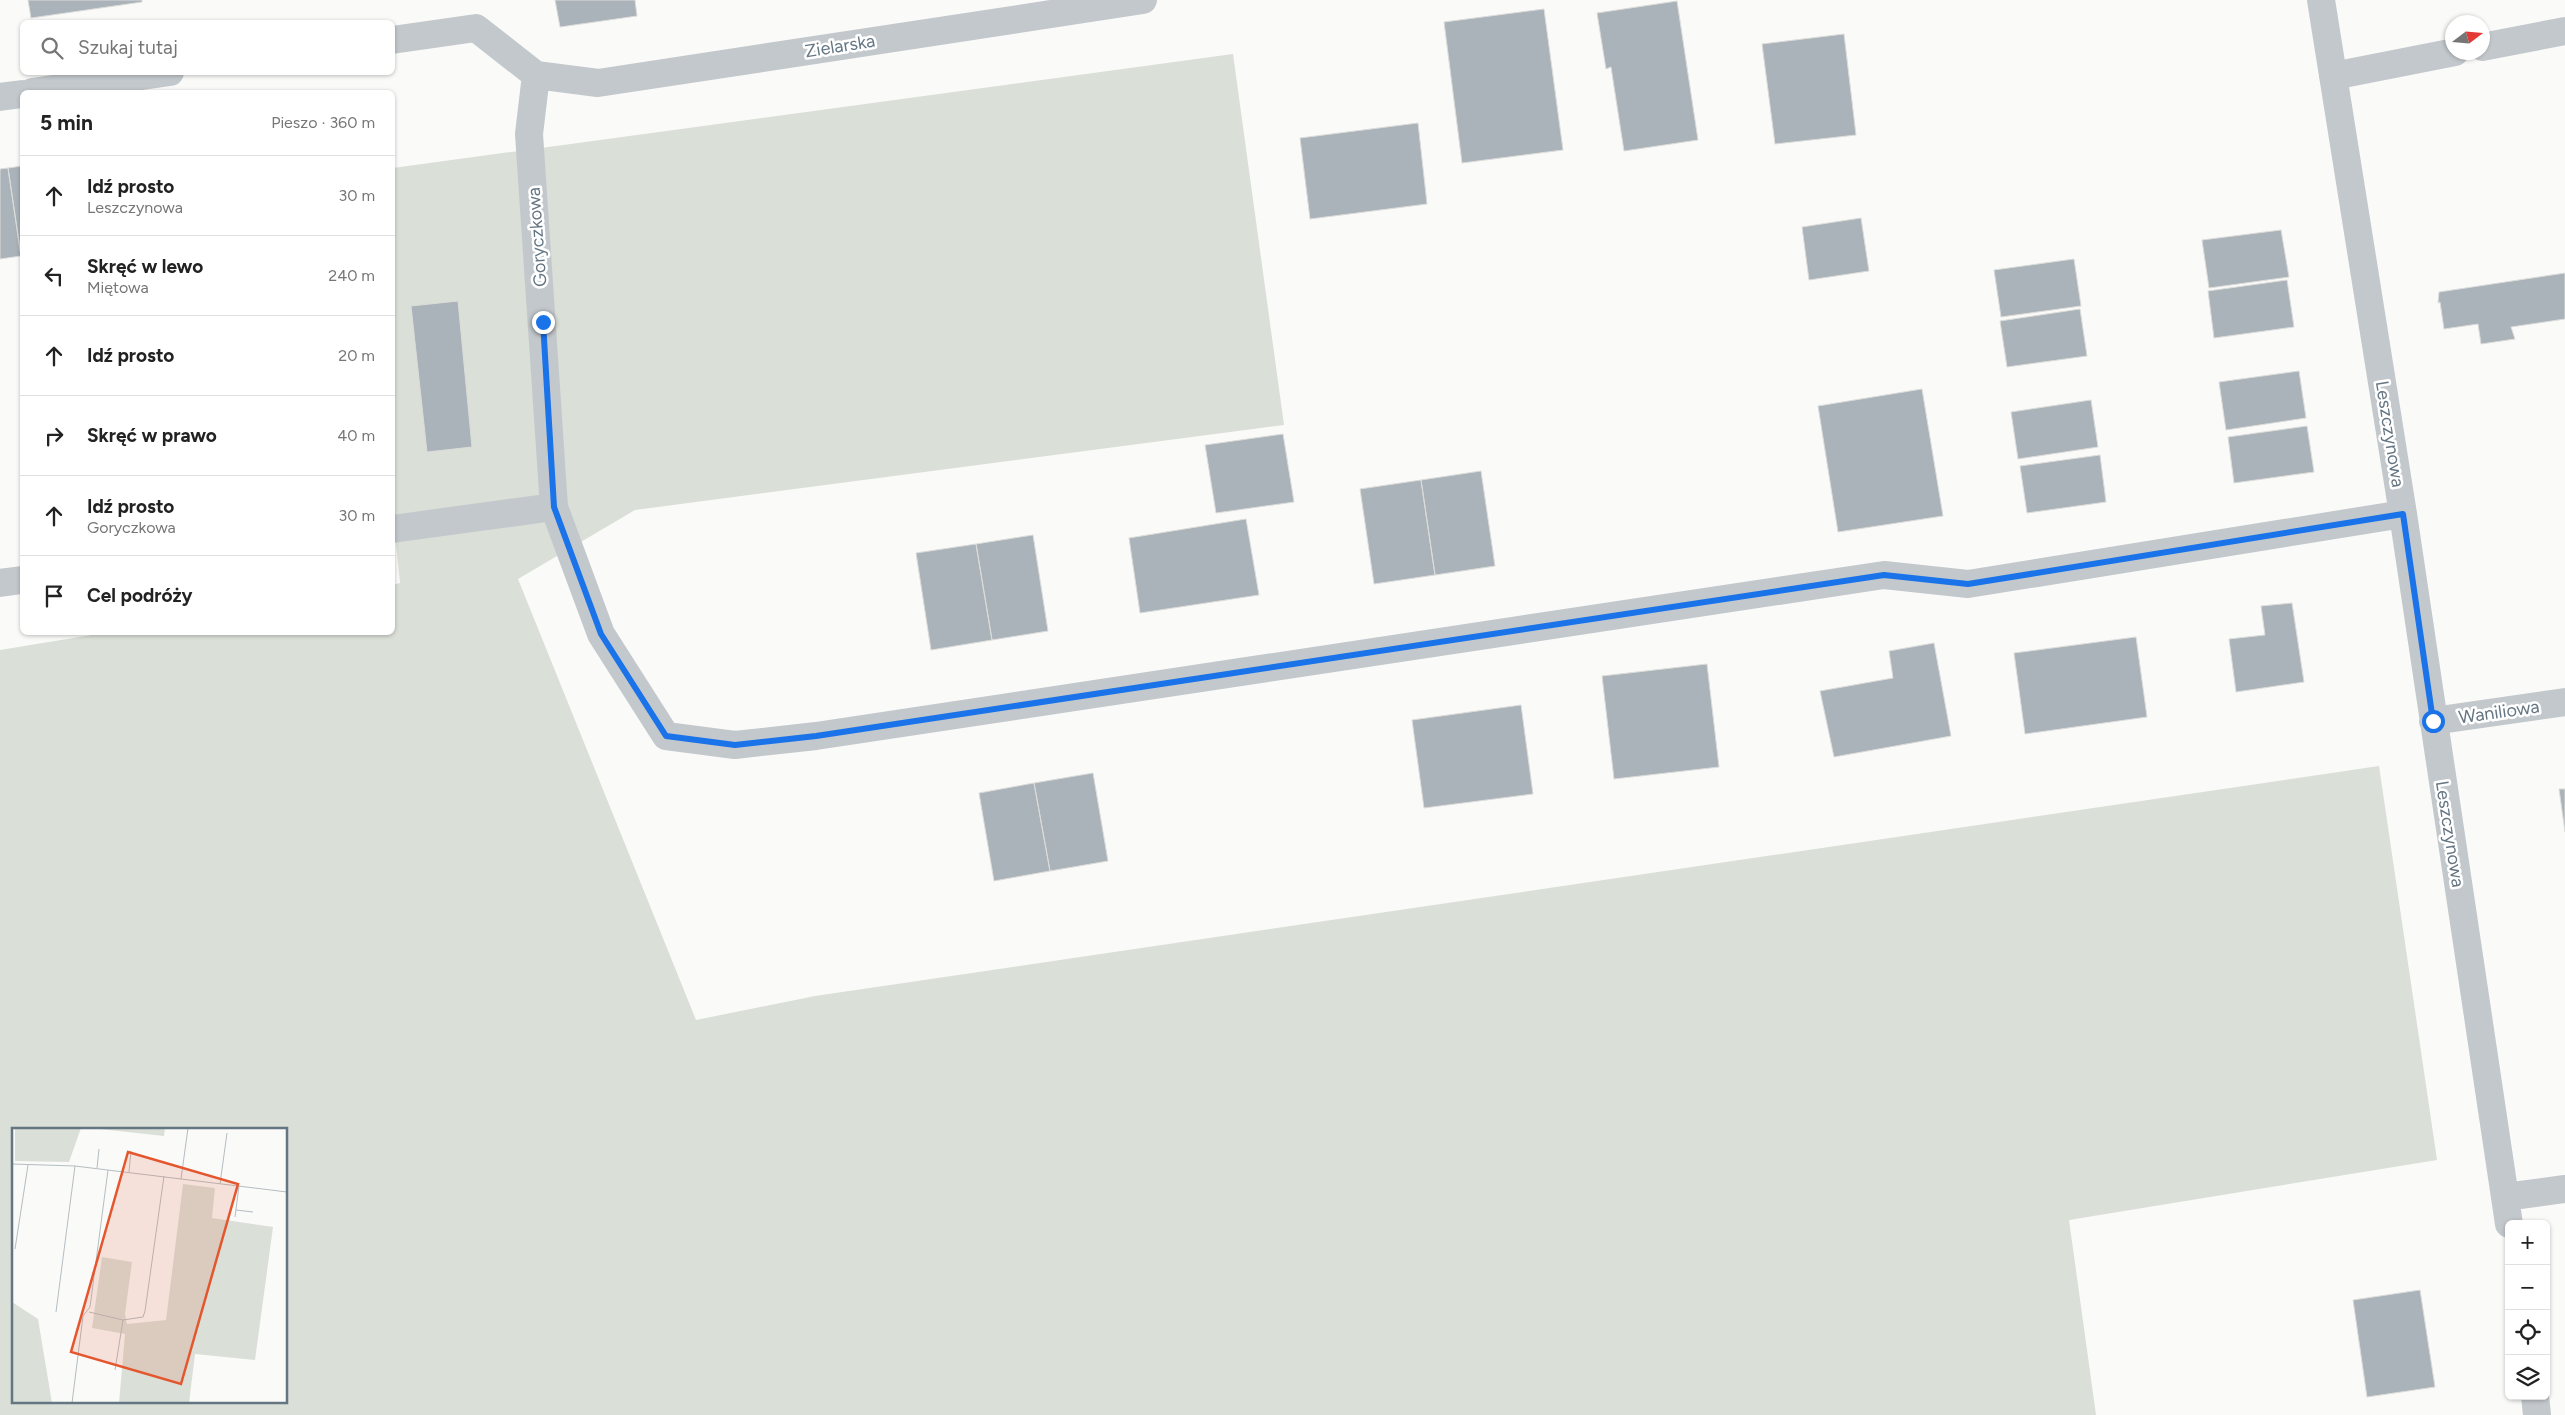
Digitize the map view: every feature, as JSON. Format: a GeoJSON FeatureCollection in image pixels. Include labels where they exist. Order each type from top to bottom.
{"type":"FeatureCollection","features":[{"type":"Feature","properties":{"kind":"street","name":"Zielarska"},"geometry":{"type":"LineString","coordinates":[[536,75],[598,83],[1143,0]]}},
{"type":"Feature","properties":{"kind":"street","name":"Leszczynowa"},"geometry":{"type":"LineString","coordinates":[[2321,0],[2403,514],[2508,1220]]}},
{"type":"Feature","properties":{"kind":"street"},"geometry":{"type":"LineString","coordinates":[[395,40],[476,28],[536,75]]}},
{"type":"Feature","properties":{"kind":"street"},"geometry":{"type":"LineString","coordinates":[[2490,45],[2565,31]]}},
{"type":"Feature","properties":{"kind":"street"},"geometry":{"type":"LineString","coordinates":[[2333,76],[2445,54]]}},
{"type":"Feature","properties":{"kind":"street"},"geometry":{"type":"LineString","coordinates":[[46,90],[149,75]]}},
{"type":"Feature","properties":{"kind":"street","name":"Goryczkowa"},"geometry":{"type":"LineString","coordinates":[[536,75],[530,134],[554,507],[601,634],[666,736],[735,745],[816,736],[1884,575],[1968,584],[2403,514]]}},
{"type":"Feature","properties":{"kind":"street"},"geometry":{"type":"LineString","coordinates":[[0,97],[20,94]]}},
{"type":"Feature","properties":{"kind":"street"},"geometry":{"type":"LineString","coordinates":[[395,529],[554,507]]}},
{"type":"Feature","properties":{"kind":"street"},"geometry":{"type":"LineString","coordinates":[[0,583],[20,580]]}},
{"type":"Feature","properties":{"kind":"street","name":"Waniliowa"},"geometry":{"type":"LineString","coordinates":[[2433,721],[2565,702]]}},
{"type":"Feature","properties":{"kind":"street"},"geometry":{"type":"LineString","coordinates":[[2505,1197],[2565,1189]]}},
{"type":"Feature","properties":{"kind":"street"},"geometry":{"type":"LineString","coordinates":[[2535,1400],[2537,1415]]}},
{"type":"Feature","properties":{"kind":"shaded area"},"geometry":{"type":"Polygon","coordinates":[[[1233,54],[1284,425],[635,510],[518,579],[696,1020],[815,996],[2379,766],[2437,1160],[2069,1220],[2096,1415],[0,1415],[0,650],[92,635],[395,635],[395,584],[400,583],[395,533],[395,168],[1233,54]]]}},
{"type":"Feature","properties":{"kind":"building"},"geometry":{"type":"Polygon","coordinates":[[[28,0],[142,0],[142,2],[31,18],[28,0]]]}},
{"type":"Feature","properties":{"kind":"building"},"geometry":{"type":"Polygon","coordinates":[[[555,0],[635,0],[637,16],[560,27],[555,0]]]}},
{"type":"Feature","properties":{"kind":"building"},"geometry":{"type":"Polygon","coordinates":[[[1677,1],[1698,140],[1624,151],[1611,67],[1606,69],[1597,13],[1677,1]]]}},
{"type":"Feature","properties":{"kind":"building"},"geometry":{"type":"Polygon","coordinates":[[[1544,9],[1563,150],[1462,163],[1444,22],[1544,9]]]}},
{"type":"Feature","properties":{"kind":"building"},"geometry":{"type":"Polygon","coordinates":[[[1844,34],[1856,135],[1775,144],[1762,44],[1844,34]]]}},
{"type":"Feature","properties":{"kind":"building"},"geometry":{"type":"Polygon","coordinates":[[[1418,123],[1427,204],[1310,219],[1300,138],[1418,123]]]}},
{"type":"Feature","properties":{"kind":"building"},"geometry":{"type":"Polygon","coordinates":[[[20,166],[20,249],[8,168],[20,166]]]}},
{"type":"Feature","properties":{"kind":"building"},"geometry":{"type":"Polygon","coordinates":[[[8,168],[20,256],[0,259],[0,169],[8,168]]]}},
{"type":"Feature","properties":{"kind":"building"},"geometry":{"type":"Polygon","coordinates":[[[1861,218],[1869,271],[1809,280],[1802,227],[1861,218]]]}},
{"type":"Feature","properties":{"kind":"building"},"geometry":{"type":"Polygon","coordinates":[[[2281,230],[2289,277],[2209,288],[2202,240],[2281,230]]]}},
{"type":"Feature","properties":{"kind":"building"},"geometry":{"type":"Polygon","coordinates":[[[2074,259],[2081,306],[2001,317],[1994,270],[2074,259]]]}},
{"type":"Feature","properties":{"kind":"building"},"geometry":{"type":"Polygon","coordinates":[[[2565,273],[2565,319],[2511,327],[2515,339],[2481,344],[2478,324],[2444,329],[2440,302],[2438,303],[2439,292],[2565,273]]]}},
{"type":"Feature","properties":{"kind":"building"},"geometry":{"type":"Polygon","coordinates":[[[2287,280],[2294,327],[2214,338],[2208,291],[2287,280]]]}},
{"type":"Feature","properties":{"kind":"building"},"geometry":{"type":"Polygon","coordinates":[[[458,301],[472,447],[427,452],[411,306],[458,301]]]}},
{"type":"Feature","properties":{"kind":"building"},"geometry":{"type":"Polygon","coordinates":[[[2080,309],[2087,356],[2007,367],[2000,321],[2080,309]]]}},
{"type":"Feature","properties":{"kind":"building"},"geometry":{"type":"Polygon","coordinates":[[[2299,371],[2306,418],[2226,430],[2219,382],[2299,371]]]}},
{"type":"Feature","properties":{"kind":"building"},"geometry":{"type":"Polygon","coordinates":[[[1922,389],[1943,516],[1838,532],[1818,406],[1922,389]]]}},
{"type":"Feature","properties":{"kind":"building"},"geometry":{"type":"Polygon","coordinates":[[[2091,400],[2098,447],[2018,459],[2011,412],[2091,400]]]}},
{"type":"Feature","properties":{"kind":"building"},"geometry":{"type":"Polygon","coordinates":[[[2307,426],[2314,472],[2234,483],[2228,437],[2307,426]]]}},
{"type":"Feature","properties":{"kind":"building"},"geometry":{"type":"Polygon","coordinates":[[[1283,434],[1294,502],[1216,513],[1205,445],[1283,434]]]}},
{"type":"Feature","properties":{"kind":"building"},"geometry":{"type":"Polygon","coordinates":[[[2100,455],[2106,502],[2027,513],[2020,466],[2100,455]]]}},
{"type":"Feature","properties":{"kind":"building"},"geometry":{"type":"Polygon","coordinates":[[[1481,471],[1495,566],[1435,575],[1421,480],[1481,471]]]}},
{"type":"Feature","properties":{"kind":"building"},"geometry":{"type":"Polygon","coordinates":[[[1421,480],[1435,575],[1374,584],[1360,489],[1421,480]]]}},
{"type":"Feature","properties":{"kind":"building"},"geometry":{"type":"Polygon","coordinates":[[[1246,519],[1259,595],[1140,613],[1129,538],[1246,519]]]}},
{"type":"Feature","properties":{"kind":"building"},"geometry":{"type":"Polygon","coordinates":[[[1033,535],[1048,631],[992,640],[976,544],[1033,535]]]}},
{"type":"Feature","properties":{"kind":"building"},"geometry":{"type":"Polygon","coordinates":[[[976,544],[992,640],[931,650],[916,553],[976,544]]]}},
{"type":"Feature","properties":{"kind":"building"},"geometry":{"type":"Polygon","coordinates":[[[2292,603],[2304,682],[2236,692],[2229,639],[2265,635],[2261,606],[2292,603]]]}},
{"type":"Feature","properties":{"kind":"building"},"geometry":{"type":"Polygon","coordinates":[[[2136,637],[2147,717],[2025,734],[2014,653],[2136,637]]]}},
{"type":"Feature","properties":{"kind":"building"},"geometry":{"type":"Polygon","coordinates":[[[1934,643],[1951,736],[1834,757],[1820,691],[1893,678],[1889,651],[1934,643]]]}},
{"type":"Feature","properties":{"kind":"building"},"geometry":{"type":"Polygon","coordinates":[[[1707,664],[1719,767],[1614,779],[1602,676],[1707,664]]]}},
{"type":"Feature","properties":{"kind":"building"},"geometry":{"type":"Polygon","coordinates":[[[1521,705],[1533,794],[1424,808],[1412,720],[1521,705]]]}},
{"type":"Feature","properties":{"kind":"building"},"geometry":{"type":"Polygon","coordinates":[[[1093,773],[1108,861],[1050,871],[1034,783],[1093,773]]]}},
{"type":"Feature","properties":{"kind":"building"},"geometry":{"type":"Polygon","coordinates":[[[1034,783],[1050,871],[994,881],[979,793],[1034,783]]]}},
{"type":"Feature","properties":{"kind":"building"},"geometry":{"type":"Polygon","coordinates":[[[2559,789],[2565,789],[2565,832],[2559,789]]]}},
{"type":"Feature","properties":{"kind":"building"},"geometry":{"type":"Polygon","coordinates":[[[2420,1290],[2435,1387],[2367,1397],[2353,1300],[2420,1290]]]}},
{"type":"Feature","properties":{"kind":"route"},"geometry":{"type":"LineString","coordinates":[[543,322],[554,507],[601,634],[666,736],[735,745],[816,736],[1884,575],[1968,584],[2403,514],[2433,721]]}}]}
